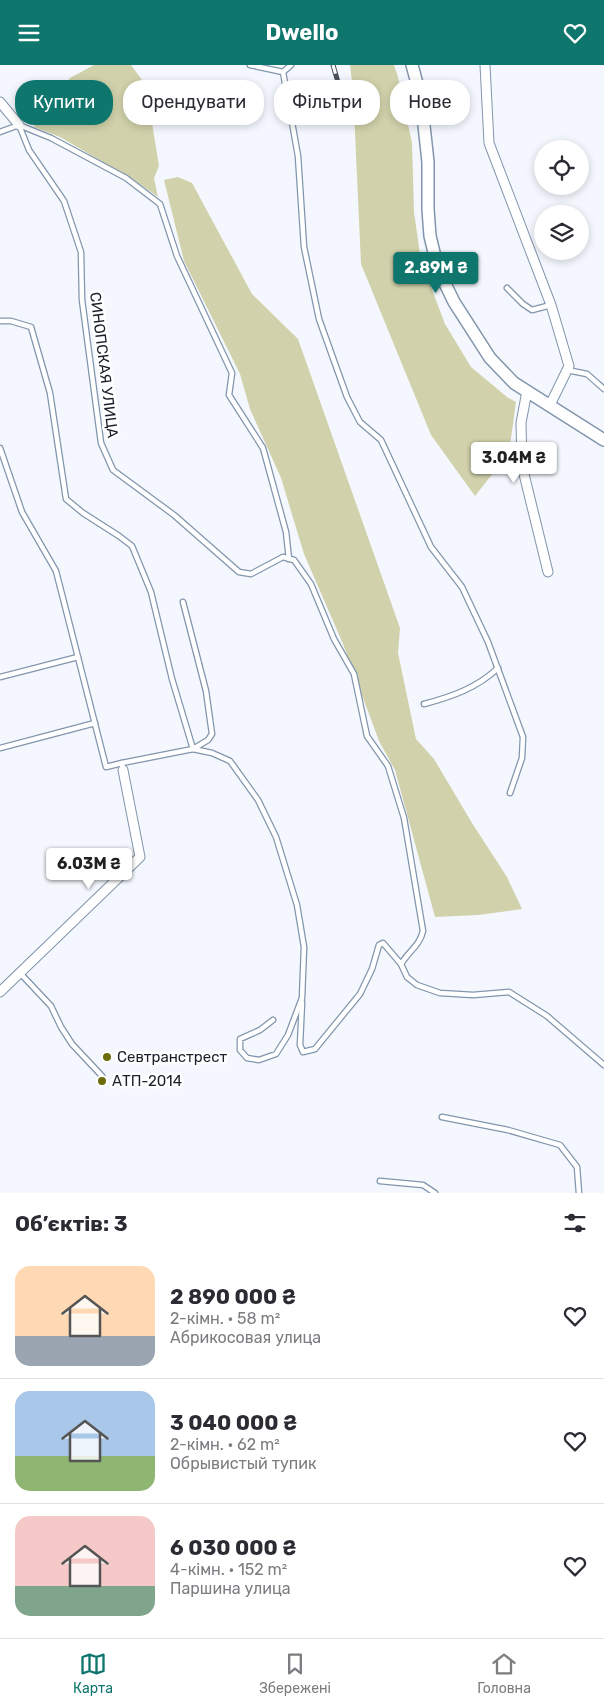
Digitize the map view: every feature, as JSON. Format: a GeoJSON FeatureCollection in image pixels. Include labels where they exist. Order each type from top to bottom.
{"type":"FeatureCollection","features":[{"type":"Feature","properties":{"kind":"main road"},"geometry":{"type":"LineString","coordinates":[[412,65],[421,98],[428,162],[430,236],[438,269],[454,302],[490,358],[514,383],[604,440]]}},
{"type":"Feature","properties":{"kind":"street"},"geometry":{"type":"LineString","coordinates":[[485,65],[489,143],[551,305],[569,366],[550,405]]}},
{"type":"Feature","properties":{"kind":"street"},"geometry":{"type":"LineString","coordinates":[[0,102],[15,120]]}},
{"type":"Feature","properties":{"kind":"street"},"geometry":{"type":"LineString","coordinates":[[527,391],[521,423],[522,466],[548,572]]}},
{"type":"Feature","properties":{"kind":"street"},"geometry":{"type":"LineString","coordinates":[[0,992],[140,857],[122,767]]}},
{"type":"Feature","properties":{"kind":"lane"},"geometry":{"type":"LineString","coordinates":[[250,65],[283,71],[292,65]]}},
{"type":"Feature","properties":{"kind":"lane"},"geometry":{"type":"LineString","coordinates":[[283,71],[298,156],[304,247],[319,319],[347,397],[360,422],[380,440],[431,547],[462,587],[488,642],[522,737],[522,758],[510,793]]}},
{"type":"Feature","properties":{"kind":"lane"},"geometry":{"type":"LineString","coordinates":[[0,132],[19,125],[51,138],[126,178],[160,203],[177,256],[232,373],[229,395],[262,448],[286,532],[289,559],[294,560],[311,584],[334,639],[354,674],[367,736],[388,766],[404,818],[423,931],[420,942],[409,952],[401,964]]}},
{"type":"Feature","properties":{"kind":"lane","name":"СИНОПСКАЯ УЛИЦА"},"geometry":{"type":"LineString","coordinates":[[19,125],[29,150],[64,201],[81,252],[82,300],[101,443],[113,470],[174,515],[239,573],[250,574],[283,557],[289,559]]}},
{"type":"Feature","properties":{"kind":"lane"},"geometry":{"type":"LineString","coordinates":[[507,287],[523,304],[532,310],[551,305]]}},
{"type":"Feature","properties":{"kind":"lane"},"geometry":{"type":"LineString","coordinates":[[0,321],[11,321],[31,327],[50,393],[66,499],[132,547],[151,593],[172,679],[193,749]]}},
{"type":"Feature","properties":{"kind":"lane"},"geometry":{"type":"LineString","coordinates":[[567,370],[587,374],[604,389]]}},
{"type":"Feature","properties":{"kind":"lane"},"geometry":{"type":"LineString","coordinates":[[0,448],[22,512],[56,571],[106,767],[122,767],[193,749],[208,740],[212,734],[206,691],[183,602]]}},
{"type":"Feature","properties":{"kind":"lane"},"geometry":{"type":"LineString","coordinates":[[0,677],[78,657]]}},
{"type":"Feature","properties":{"kind":"lane"},"geometry":{"type":"LineString","coordinates":[[424,704],[470,688],[488,678],[498,668]]}},
{"type":"Feature","properties":{"kind":"lane"},"geometry":{"type":"LineString","coordinates":[[0,748],[95,723]]}},
{"type":"Feature","properties":{"kind":"lane"},"geometry":{"type":"LineString","coordinates":[[193,749],[212,753],[230,761],[258,800],[276,837],[297,905],[304,947],[300,1045],[303,1052],[315,1049],[360,994],[372,969],[379,945],[383,943],[401,964],[407,977],[417,985],[440,993],[473,995],[509,991],[547,1017],[604,1065]]}},
{"type":"Feature","properties":{"kind":"lane"},"geometry":{"type":"LineString","coordinates":[[20,973],[52,1006],[61,1027],[72,1044],[102,1076]]}},
{"type":"Feature","properties":{"kind":"lane"},"geometry":{"type":"LineString","coordinates":[[273,1019],[260,1030],[240,1039],[240,1050],[247,1058],[259,1060],[276,1054],[288,1035],[302,998]]}},
{"type":"Feature","properties":{"kind":"lane"},"geometry":{"type":"LineString","coordinates":[[442,1117],[508,1130],[560,1145],[578,1167],[579,1193]]}},
{"type":"Feature","properties":{"kind":"lane"},"geometry":{"type":"LineString","coordinates":[[380,1181],[423,1185],[436,1193]]}},
{"type":"Feature","properties":{"kind":"green space"},"geometry":{"type":"Polygon","coordinates":[[[94,65],[131,65],[142,80],[123,80],[123,125],[152,125],[159,166],[154,178],[158,197],[137,182],[60,137],[34,127],[35,125],[113,125],[113,80],[68,80],[94,65]]]}},
{"type":"Feature","properties":{"kind":"green space"},"geometry":{"type":"Polygon","coordinates":[[[350,65],[394,65],[399,80],[390,80],[390,125],[408,125],[412,143],[414,212],[421,261],[445,324],[471,367],[507,397],[516,402],[509,453],[475,496],[431,435],[361,264],[355,125],[380,125],[380,80],[352,80],[350,65]]]}},
{"type":"Feature","properties":{"kind":"green space"},"geometry":{"type":"Polygon","coordinates":[[[178,177],[192,183],[252,294],[298,339],[400,628],[398,653],[416,739],[434,759],[507,877],[522,909],[478,915],[435,917],[395,770],[379,741],[343,644],[304,554],[281,478],[250,409],[240,374],[184,261],[164,180],[178,177]]]}},
{"type":"Feature","properties":{"kind":"railway"},"geometry":{"type":"LineString","coordinates":[[333,65],[337,80]]}},
{"type":"Feature","properties":{"kind":"place","name":"Севтранстрест"},"geometry":{"type":"Point","coordinates":[107,1057]}},
{"type":"Feature","properties":{"kind":"place","name":"АТП-2014"},"geometry":{"type":"Point","coordinates":[102,1081]}}]}
